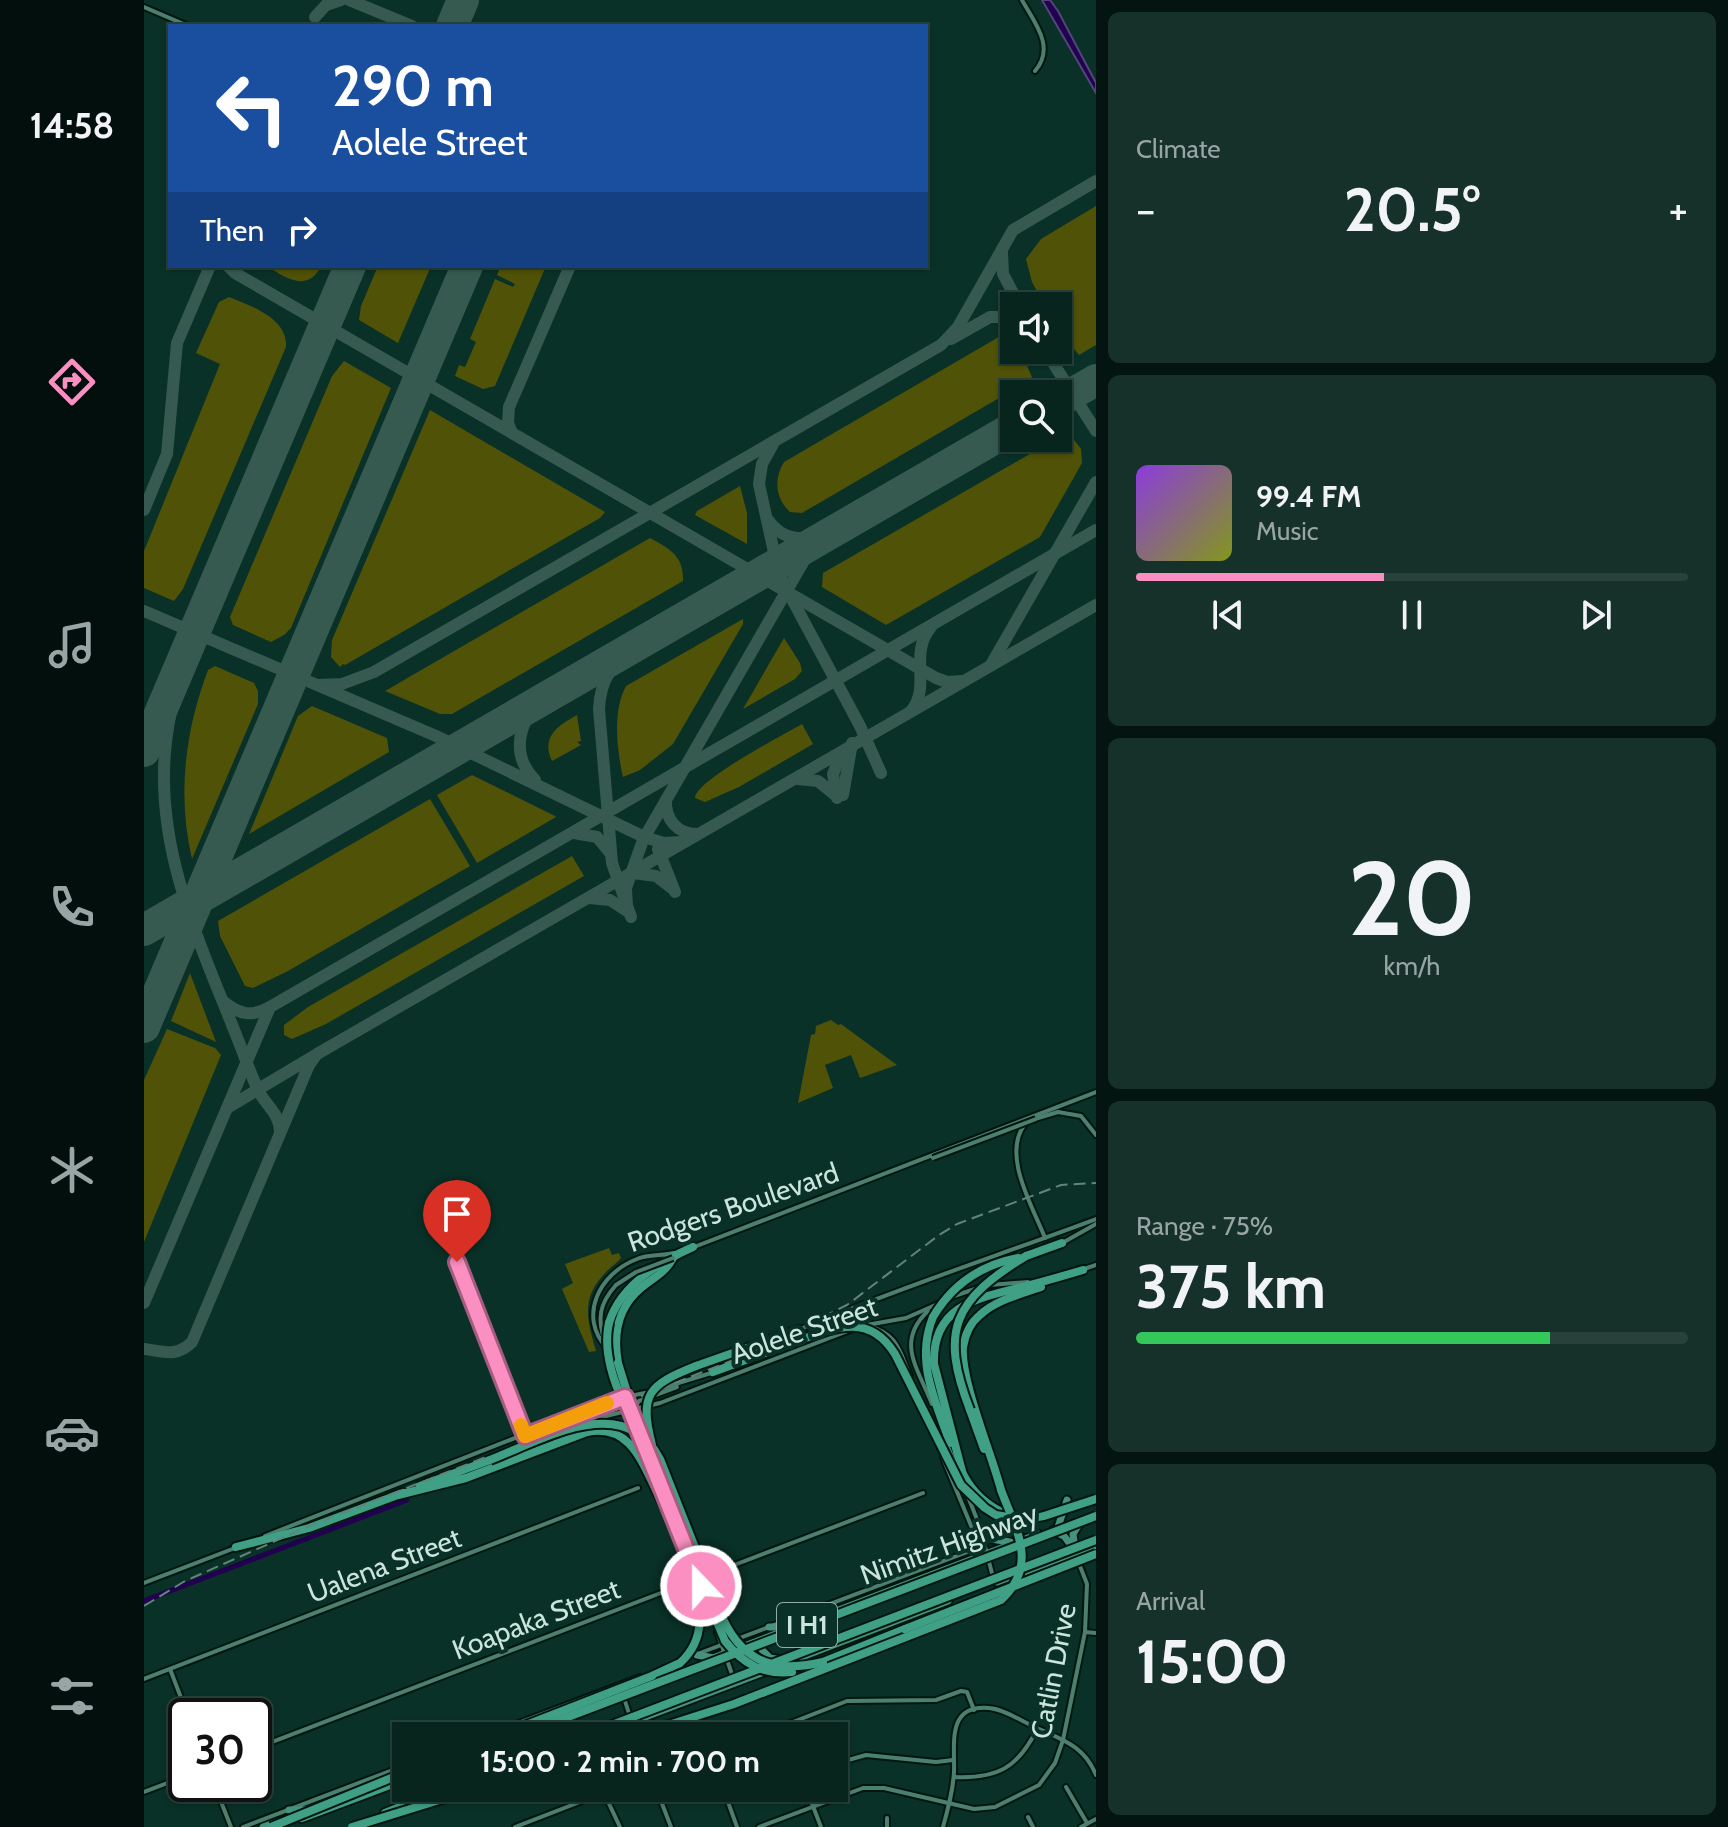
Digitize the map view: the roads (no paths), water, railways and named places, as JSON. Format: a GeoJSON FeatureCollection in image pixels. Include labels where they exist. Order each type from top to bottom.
{"type":"FeatureCollection","features":[{"type":"Feature","properties":{"kind":"highway"},"geometry":{"type":"LineString","coordinates":[[1015,1518],[981,1499],[963,1475],[927,1375],[925,1350],[929,1326],[941,1303],[963,1281],[982,1270],[1062,1243]]}},
{"type":"Feature","properties":{"kind":"highway"},"geometry":{"type":"LineString","coordinates":[[649,1455],[620,1392],[607,1352],[607,1333],[614,1308],[622,1296],[639,1280],[693,1247]]}},
{"type":"Feature","properties":{"kind":"highway"},"geometry":{"type":"LineString","coordinates":[[678,1722],[734,1704],[1001,1600],[1019,1579],[1023,1554],[958,1377],[954,1341],[964,1310],[978,1291],[996,1274],[1026,1256]]}},
{"type":"Feature","properties":{"kind":"highway"},"geometry":{"type":"LineString","coordinates":[[673,1258],[667,1269],[640,1288],[620,1316],[616,1333],[618,1363],[672,1517],[725,1641],[741,1659],[758,1669],[778,1673],[797,1671],[1096,1554]]}},
{"type":"Feature","properties":{"kind":"highway"},"geometry":{"type":"LineString","coordinates":[[963,1475],[934,1364],[937,1336],[951,1315],[970,1302],[1083,1270]]}},
{"type":"Feature","properties":{"kind":"highway"},"geometry":{"type":"LineString","coordinates":[[1001,1490],[966,1372],[963,1354],[965,1338],[974,1321],[994,1305],[1083,1270]]}},
{"type":"Feature","properties":{"kind":"highway"},"geometry":{"type":"LineString","coordinates":[[713,1372],[829,1329],[850,1326],[866,1329],[881,1337],[895,1354],[961,1485],[985,1508],[996,1515],[1035,1518],[1096,1499]]}},
{"type":"Feature","properties":{"kind":"highway"},"geometry":{"type":"LineString","coordinates":[[672,1517],[646,1421],[645,1410],[651,1393],[658,1385],[696,1366],[798,1330]]}},
{"type":"Feature","properties":{"kind":"highway"},"geometry":{"type":"LineString","coordinates":[[492,1464],[588,1423],[614,1423],[635,1431],[649,1443],[660,1459],[724,1621],[737,1642],[756,1658],[777,1666],[789,1668],[823,1662]]}},
{"type":"Feature","properties":{"kind":"highway"},"geometry":{"type":"LineString","coordinates":[[236,1547],[309,1528],[587,1432],[607,1431],[635,1449],[661,1503],[672,1517]]}},
{"type":"Feature","properties":{"kind":"highway","name":"I H1"},"geometry":{"type":"LineString","coordinates":[[548,1722],[1096,1514]]}},
{"type":"Feature","properties":{"kind":"highway","name":"I H1"},"geometry":{"type":"LineString","coordinates":[[620,1722],[1096,1542]]}},
{"type":"Feature","properties":{"kind":"highway"},"geometry":{"type":"LineString","coordinates":[[534,1722],[666,1671],[686,1658],[698,1638],[701,1612],[686,1549]]}},
{"type":"Feature","properties":{"kind":"highway"},"geometry":{"type":"LineString","coordinates":[[271,1826],[392,1780]]}},
{"type":"Feature","properties":{"kind":"highway"},"geometry":{"type":"LineString","coordinates":[[352,1827],[413,1802]]}},
{"type":"Feature","properties":{"kind":"highway"},"geometry":{"type":"LineString","coordinates":[[352,1827],[433,1802]]}},
{"type":"Feature","properties":{"kind":"main road"},"geometry":{"type":"LineString","coordinates":[[1058,1527],[1067,1500]]}},
{"type":"Feature","properties":{"kind":"main road"},"geometry":{"type":"LineString","coordinates":[[1050,1505],[1060,1517]]}},
{"type":"Feature","properties":{"kind":"main road","name":"Nimitz Highway"},"geometry":{"type":"LineString","coordinates":[[770,1631],[791,1627],[986,1551],[1096,1514]]}},
{"type":"Feature","properties":{"kind":"main road"},"geometry":{"type":"LineString","coordinates":[[1076,1553],[1073,1534],[1086,1517]]}},
{"type":"Feature","properties":{"kind":"main road"},"geometry":{"type":"LineString","coordinates":[[980,1527],[991,1539],[1012,1543]]}},
{"type":"Feature","properties":{"kind":"main road"},"geometry":{"type":"LineString","coordinates":[[1050,1531],[1064,1536],[1076,1553]]}},
{"type":"Feature","properties":{"kind":"main road","name":"Nimitz Highway"},"geometry":{"type":"LineString","coordinates":[[632,1722],[1076,1553],[1096,1542]]}},
{"type":"Feature","properties":{"kind":"main road"},"geometry":{"type":"LineString","coordinates":[[1080,1564],[1086,1549]]}},
{"type":"Feature","properties":{"kind":"main road"},"geometry":{"type":"LineString","coordinates":[[961,1554],[969,1560]]}},
{"type":"Feature","properties":{"kind":"main road"},"geometry":{"type":"LineString","coordinates":[[904,1584],[911,1572]]}},
{"type":"Feature","properties":{"kind":"main road"},"geometry":{"type":"LineString","coordinates":[[857,1594],[876,1595]]}},
{"type":"Feature","properties":{"kind":"main road"},"geometry":{"type":"LineString","coordinates":[[548,1722],[714,1658],[723,1649],[770,1631]]}},
{"type":"Feature","properties":{"kind":"main road"},"geometry":{"type":"LineString","coordinates":[[770,1631],[763,1641],[762,1650],[770,1658],[790,1662]]}},
{"type":"Feature","properties":{"kind":"main road"},"geometry":{"type":"LineString","coordinates":[[697,1655],[714,1658]]}},
{"type":"Feature","properties":{"kind":"main road"},"geometry":{"type":"LineString","coordinates":[[598,1692],[618,1695]]}},
{"type":"Feature","properties":{"kind":"main road"},"geometry":{"type":"LineString","coordinates":[[652,1722],[658,1712]]}},
{"type":"Feature","properties":{"kind":"main road"},"geometry":{"type":"LineString","coordinates":[[271,1826],[392,1780]]}},
{"type":"Feature","properties":{"kind":"main road"},"geometry":{"type":"LineString","coordinates":[[362,1827],[426,1802]]}},
{"type":"Feature","properties":{"kind":"main road"},"geometry":{"type":"LineString","coordinates":[[289,1810],[307,1810]]}},
{"type":"Feature","properties":{"kind":"street"},"geometry":{"type":"LineString","coordinates":[[1022,0],[1045,46],[1043,60],[1035,71]]}},
{"type":"Feature","properties":{"kind":"street"},"geometry":{"type":"LineString","coordinates":[[144,7],[184,24]]}},
{"type":"Feature","properties":{"kind":"street","name":"Rodgers Boulevard"},"geometry":{"type":"LineString","coordinates":[[735,1683],[699,1579],[607,1348],[596,1332],[592,1312],[598,1293],[608,1278],[636,1259],[693,1247],[1096,1092]]}},
{"type":"Feature","properties":{"kind":"street"},"geometry":{"type":"LineString","coordinates":[[607,1348],[600,1316],[604,1301],[616,1285],[636,1272],[1053,1112],[1081,1116],[1096,1135]]}},
{"type":"Feature","properties":{"kind":"street"},"geometry":{"type":"LineString","coordinates":[[1029,1119],[1021,1129],[1017,1158],[1020,1174],[1045,1238]]}},
{"type":"Feature","properties":{"kind":"street"},"geometry":{"type":"LineString","coordinates":[[434,1201],[525,1436]]}},
{"type":"Feature","properties":{"kind":"street"},"geometry":{"type":"LineString","coordinates":[[1062,1243],[1096,1222]]}},
{"type":"Feature","properties":{"kind":"street","name":"Aolele Street"},"geometry":{"type":"LineString","coordinates":[[144,1583],[604,1404],[713,1372],[798,1330],[847,1310],[1096,1222]]}},
{"type":"Feature","properties":{"kind":"street","name":"Aolele Street"},"geometry":{"type":"LineString","coordinates":[[525,1436],[660,1403],[864,1325],[906,1318],[974,1289],[1033,1281],[1096,1265]]}},
{"type":"Feature","properties":{"kind":"street"},"geometry":{"type":"LineString","coordinates":[[933,1307],[913,1329],[910,1346],[980,1527],[995,1583]]}},
{"type":"Feature","properties":{"kind":"street"},"geometry":{"type":"LineString","coordinates":[[837,1336],[837,1321],[847,1310]]}},
{"type":"Feature","properties":{"kind":"street"},"geometry":{"type":"LineString","coordinates":[[864,1325],[885,1332],[897,1345],[976,1536],[986,1551]]}},
{"type":"Feature","properties":{"kind":"street"},"geometry":{"type":"LineString","coordinates":[[604,1404],[613,1395],[617,1376]]}},
{"type":"Feature","properties":{"kind":"street"},"geometry":{"type":"LineString","coordinates":[[631,1411],[639,1401],[669,1392],[684,1383]]}},
{"type":"Feature","properties":{"kind":"street"},"geometry":{"type":"LineString","coordinates":[[649,1455],[652,1433],[649,1420],[660,1403]]}},
{"type":"Feature","properties":{"kind":"street","name":"Ualena Street"},"geometry":{"type":"LineString","coordinates":[[144,1679],[638,1488]]}},
{"type":"Feature","properties":{"kind":"street","name":"Koapaka Street"},"geometry":{"type":"LineString","coordinates":[[272,1742],[923,1493]]}},
{"type":"Feature","properties":{"kind":"street"},"geometry":{"type":"LineString","coordinates":[[770,1631],[961,1554],[974,1548],[976,1536]]}},
{"type":"Feature","properties":{"kind":"street","name":"Catlin Drive"},"geometry":{"type":"LineString","coordinates":[[759,1827],[863,1788],[884,1788],[974,1809],[995,1807],[1039,1785],[1055,1763],[1063,1740],[1085,1632],[1087,1584],[1076,1553]]}},
{"type":"Feature","properties":{"kind":"street"},"geometry":{"type":"LineString","coordinates":[[1085,1632],[1096,1633]]}},
{"type":"Feature","properties":{"kind":"street"},"geometry":{"type":"LineString","coordinates":[[520,1722],[697,1655],[723,1649]]}},
{"type":"Feature","properties":{"kind":"street"},"geometry":{"type":"LineString","coordinates":[[170,1669],[181,1698]]}},
{"type":"Feature","properties":{"kind":"street"},"geometry":{"type":"LineString","coordinates":[[620,1684],[618,1695],[632,1722]]}},
{"type":"Feature","properties":{"kind":"street"},"geometry":{"type":"LineString","coordinates":[[794,1722],[847,1701],[936,1700],[961,1691],[967,1692],[974,1710]]}},
{"type":"Feature","properties":{"kind":"street"},"geometry":{"type":"LineString","coordinates":[[943,1827],[953,1777],[953,1733],[959,1718],[974,1710],[993,1708],[1063,1740],[1088,1756],[1096,1775]]}},
{"type":"Feature","properties":{"kind":"street"},"geometry":{"type":"LineString","coordinates":[[953,1777],[984,1777],[1002,1771],[1025,1752],[1037,1729]]}},
{"type":"Feature","properties":{"kind":"street"},"geometry":{"type":"LineString","coordinates":[[848,1760],[866,1755],[936,1762],[953,1760]]}},
{"type":"Feature","properties":{"kind":"street"},"geometry":{"type":"LineString","coordinates":[[243,1827],[392,1770]]}},
{"type":"Feature","properties":{"kind":"street"},"geometry":{"type":"LineString","coordinates":[[144,1792],[168,1783]]}},
{"type":"Feature","properties":{"kind":"street"},"geometry":{"type":"LineString","coordinates":[[1066,1787],[1087,1823]]}},
{"type":"Feature","properties":{"kind":"street"},"geometry":{"type":"LineString","coordinates":[[221,1802],[231,1827]]}},
{"type":"Feature","properties":{"kind":"street"},"geometry":{"type":"LineString","coordinates":[[515,1827],[580,1802]]}},
{"type":"Feature","properties":{"kind":"street"},"geometry":{"type":"LineString","coordinates":[[608,1802],[620,1827]]}},
{"type":"Feature","properties":{"kind":"street"},"geometry":{"type":"LineString","coordinates":[[661,1802],[671,1827]]}},
{"type":"Feature","properties":{"kind":"street"},"geometry":{"type":"LineString","coordinates":[[728,1802],[737,1827]]}},
{"type":"Feature","properties":{"kind":"street"},"geometry":{"type":"LineString","coordinates":[[812,1802],[821,1827]]}},
{"type":"Feature","properties":{"kind":"street"},"geometry":{"type":"LineString","coordinates":[[1028,1817],[1033,1827]]}},
{"type":"Feature","properties":{"kind":"street"},"geometry":{"type":"LineString","coordinates":[[887,1818],[887,1827]]}},
{"type":"Feature","properties":{"kind":"street"},"geometry":{"type":"LineString","coordinates":[[1081,1827],[1096,1819]]}},
{"type":"Feature","properties":{"kind":"waterway"},"geometry":{"type":"LineString","coordinates":[[144,1601],[407,1500]]}},
{"type":"Feature","properties":{"kind":"railway"},"geometry":{"type":"LineString","coordinates":[[144,1606],[185,1581],[307,1527],[741,1357],[847,1305],[957,1224],[1061,1185],[1096,1183]]}}]}
